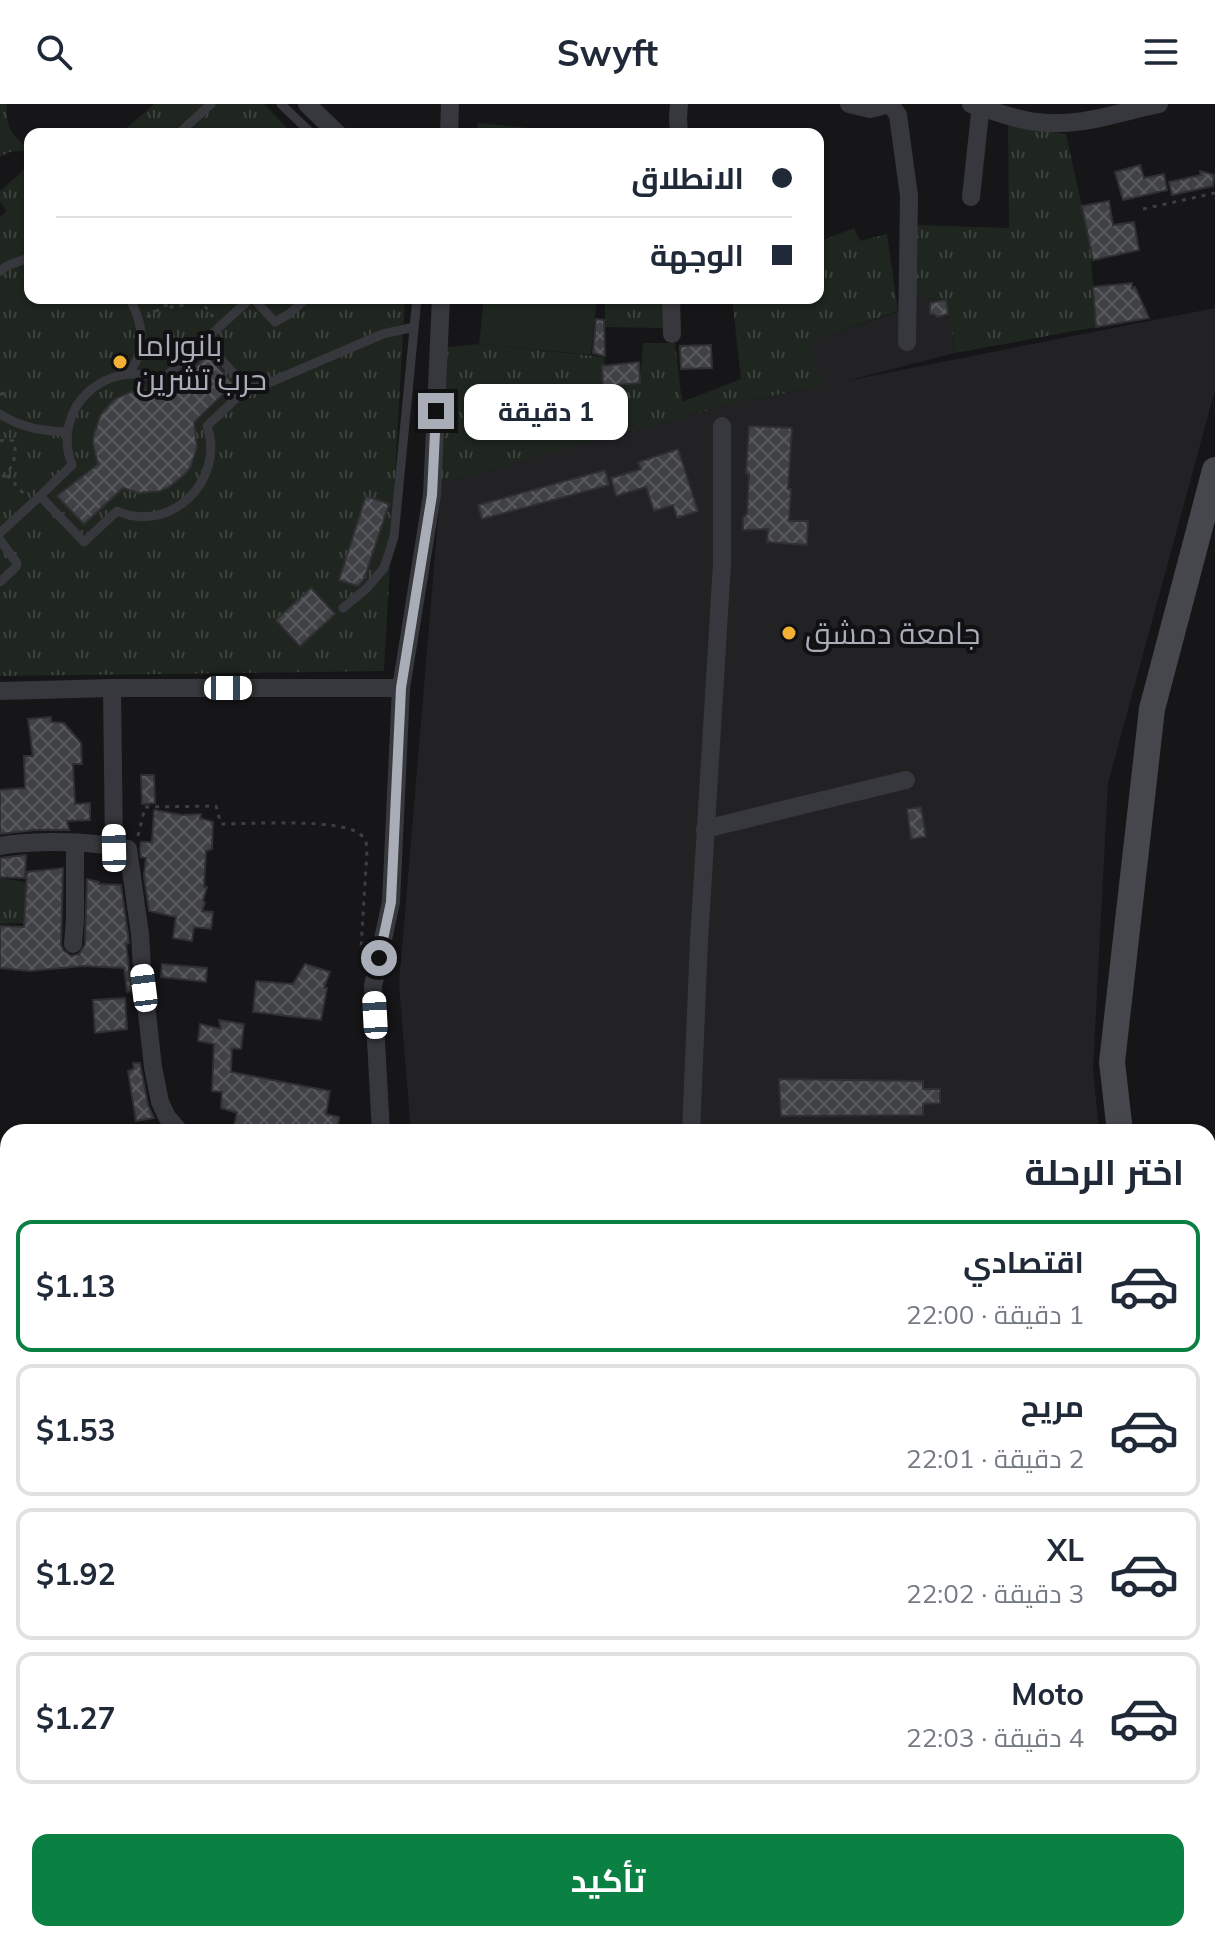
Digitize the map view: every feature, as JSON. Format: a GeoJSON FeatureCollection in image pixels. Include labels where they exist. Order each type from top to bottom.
{"type":"FeatureCollection","features":[{"type":"Feature","properties":{"kind":"street"},"geometry":{"type":"LineString","coordinates":[[307,104],[332,128]]}},
{"type":"Feature","properties":{"kind":"street"},"geometry":{"type":"LineString","coordinates":[[449,128],[450,104]]}},
{"type":"Feature","properties":{"kind":"street"},"geometry":{"type":"LineString","coordinates":[[679,104],[679,128]]}},
{"type":"Feature","properties":{"kind":"street"},"geometry":{"type":"LineString","coordinates":[[849,104],[870,109],[890,104],[898,115],[909,196],[907,342]]}},
{"type":"Feature","properties":{"kind":"street"},"geometry":{"type":"LineString","coordinates":[[971,197],[977,105],[1034,122],[1048,123],[1090,119],[1159,104]]}},
{"type":"Feature","properties":{"kind":"street"},"geometry":{"type":"LineString","coordinates":[[381,1124],[373,986],[391,902],[401,688],[432,495],[441,304]]}},
{"type":"Feature","properties":{"kind":"street"},"geometry":{"type":"LineString","coordinates":[[671,304],[672,334]]}},
{"type":"Feature","properties":{"kind":"street"},"geometry":{"type":"LineString","coordinates":[[691,1124],[705,829],[722,564],[722,426]]}},
{"type":"Feature","properties":{"kind":"street"},"geometry":{"type":"LineString","coordinates":[[1119,1124],[1112,1062],[1152,709],[1215,470]]}},
{"type":"Feature","properties":{"kind":"street"},"geometry":{"type":"LineString","coordinates":[[112,688],[121,852],[133,877],[153,1067],[160,1102],[173,1124]]}},
{"type":"Feature","properties":{"kind":"street"},"geometry":{"type":"LineString","coordinates":[[0,691],[401,688]]}},
{"type":"Feature","properties":{"kind":"street"},"geometry":{"type":"LineString","coordinates":[[705,829],[906,780]]}},
{"type":"Feature","properties":{"kind":"street"},"geometry":{"type":"LineString","coordinates":[[0,846],[15,843],[99,844],[121,852]]}},
{"type":"Feature","properties":{"kind":"street"},"geometry":{"type":"LineString","coordinates":[[73,944],[75,844]]}},
{"type":"Feature","properties":{"kind":"lane"},"geometry":{"type":"LineString","coordinates":[[185,128],[211,104]]}},
{"type":"Feature","properties":{"kind":"lane"},"geometry":{"type":"LineString","coordinates":[[281,104],[306,128]]}},
{"type":"Feature","properties":{"kind":"lane"},"geometry":{"type":"LineString","coordinates":[[0,271],[24,259]]}},
{"type":"Feature","properties":{"kind":"lane"},"geometry":{"type":"LineString","coordinates":[[130,373],[141,349],[139,322],[132,304]]}},
{"type":"Feature","properties":{"kind":"lane"},"geometry":{"type":"LineString","coordinates":[[0,533],[72,465],[67,432],[83,396],[104,380],[130,373],[162,380],[245,304]]}},
{"type":"Feature","properties":{"kind":"lane"},"geometry":{"type":"LineString","coordinates":[[258,304],[275,322],[300,304]]}},
{"type":"Feature","properties":{"kind":"lane"},"geometry":{"type":"LineString","coordinates":[[343,608],[366,589],[384,568],[394,537],[416,304]]}},
{"type":"Feature","properties":{"kind":"lane"},"geometry":{"type":"LineString","coordinates":[[36,499],[84,542],[117,511],[148,516],[174,509],[194,494],[207,471],[211,445],[207,426],[247,388],[259,387],[383,334],[414,327]]}},
{"type":"Feature","properties":{"kind":"lane"},"geometry":{"type":"LineString","coordinates":[[204,341],[247,388]]}},
{"type":"Feature","properties":{"kind":"lane"},"geometry":{"type":"LineString","coordinates":[[0,414],[25,427],[67,432]]}},
{"type":"Feature","properties":{"kind":"lane"},"geometry":{"type":"LineString","coordinates":[[0,540],[17,563],[0,582]]}},
{"type":"Feature","properties":{"kind":"path"},"geometry":{"type":"LineString","coordinates":[[1143,209],[1215,193]]}},
{"type":"Feature","properties":{"kind":"path"},"geometry":{"type":"LineString","coordinates":[[139,322],[168,304],[171,307],[185,304]]}},
{"type":"Feature","properties":{"kind":"path"},"geometry":{"type":"LineString","coordinates":[[202,304],[220,326]]}},
{"type":"Feature","properties":{"kind":"path"},"geometry":{"type":"LineString","coordinates":[[0,395],[8,390]]}},
{"type":"Feature","properties":{"kind":"path"},"geometry":{"type":"LineString","coordinates":[[0,441],[13,441],[17,447],[7,475],[0,478]]}},
{"type":"Feature","properties":{"kind":"path"},"geometry":{"type":"LineString","coordinates":[[7,475],[36,499]]}},
{"type":"Feature","properties":{"kind":"path"},"geometry":{"type":"LineString","coordinates":[[121,852],[134,851],[145,807],[216,806],[221,824],[333,825],[358,833],[366,842],[367,851],[359,976]]}},
{"type":"Feature","properties":{"kind":"shaded area","name":"جامعة دمشق"},"geometry":{"type":"Polygon","coordinates":[[[910,296],[946,300],[955,353],[846,381],[1215,308],[1215,390],[1108,783],[1093,1069],[1098,1124],[410,1124],[399,984],[441,483],[732,404],[821,386],[809,342],[898,312],[910,296]]]}},
{"type":"Feature","properties":{"kind":"green space"},"geometry":{"type":"Polygon","coordinates":[[[0,104],[7,104],[11,131],[24,145],[24,151],[0,157],[0,104]]]}},
{"type":"Feature","properties":{"kind":"green space"},"geometry":{"type":"Polygon","coordinates":[[[154,104],[264,104],[287,128],[127,128],[154,104]]]}},
{"type":"Feature","properties":{"kind":"green space"},"geometry":{"type":"Polygon","coordinates":[[[1008,122],[1066,134],[1090,244],[1096,327],[955,353],[946,300],[910,296],[915,225],[1009,228],[1008,122]]]}},
{"type":"Feature","properties":{"kind":"green space"},"geometry":{"type":"Polygon","coordinates":[[[478,123],[530,128],[478,128],[478,123]]]}},
{"type":"Feature","properties":{"kind":"green space"},"geometry":{"type":"Polygon","coordinates":[[[24,170],[24,304],[405,304],[384,671],[0,676],[0,217],[7,211],[0,202],[0,191],[24,170]]]}},
{"type":"Feature","properties":{"kind":"green space"},"geometry":{"type":"Polygon","coordinates":[[[854,228],[860,241],[887,234],[898,311],[810,342],[821,386],[732,404],[441,483],[447,347],[480,344],[604,357],[607,389],[640,383],[643,343],[675,343],[682,402],[741,379],[733,304],[824,304],[824,240],[854,228]]]}},
{"type":"Feature","properties":{"kind":"green space"},"geometry":{"type":"Polygon","coordinates":[[[483,304],[596,304],[591,355],[479,344],[483,304]]]}},
{"type":"Feature","properties":{"kind":"green space"},"geometry":{"type":"Polygon","coordinates":[[[605,304],[666,304],[665,328],[605,327],[605,304]]]}},
{"type":"Feature","properties":{"kind":"green space"},"geometry":{"type":"Polygon","coordinates":[[[0,878],[25,882],[25,923],[0,924],[0,878]]]}},
{"type":"Feature","properties":{"kind":"building"},"geometry":{"type":"Polygon","coordinates":[[[1140,165],[1144,178],[1164,174],[1167,190],[1123,200],[1115,172],[1140,165]]]}},
{"type":"Feature","properties":{"kind":"building"},"geometry":{"type":"Polygon","coordinates":[[[1200,171],[1214,175],[1213,186],[1172,195],[1169,182],[1201,175],[1200,171]]]}},
{"type":"Feature","properties":{"kind":"building"},"geometry":{"type":"Polygon","coordinates":[[[1109,201],[1113,225],[1134,222],[1139,250],[1093,260],[1082,206],[1109,201]]]}},
{"type":"Feature","properties":{"kind":"building"},"geometry":{"type":"Polygon","coordinates":[[[1132,283],[1149,318],[1096,327],[1093,287],[1132,283]]]}},
{"type":"Feature","properties":{"kind":"building"},"geometry":{"type":"Polygon","coordinates":[[[946,300],[948,314],[937,317],[930,314],[930,303],[946,300]]]}},
{"type":"Feature","properties":{"kind":"building"},"geometry":{"type":"Polygon","coordinates":[[[596,319],[604,320],[605,356],[593,353],[596,319]]]}},
{"type":"Feature","properties":{"kind":"building"},"geometry":{"type":"Polygon","coordinates":[[[711,345],[712,368],[681,369],[680,346],[711,345]]]}},
{"type":"Feature","properties":{"kind":"building"},"geometry":{"type":"Polygon","coordinates":[[[207,355],[233,384],[194,422],[197,447],[191,466],[169,487],[160,491],[139,493],[123,488],[84,524],[57,496],[98,464],[93,444],[101,414],[115,399],[133,391],[153,390],[169,394],[207,355]]]}},
{"type":"Feature","properties":{"kind":"building"},"geometry":{"type":"Polygon","coordinates":[[[639,362],[640,383],[603,386],[602,366],[639,362]]]}},
{"type":"Feature","properties":{"kind":"building"},"geometry":{"type":"Polygon","coordinates":[[[749,426],[792,428],[789,521],[808,521],[807,545],[767,542],[768,529],[743,530],[743,517],[747,514],[749,426]]]}},
{"type":"Feature","properties":{"kind":"building"},"geometry":{"type":"Polygon","coordinates":[[[678,449],[698,511],[677,518],[673,505],[654,511],[646,487],[616,496],[611,478],[641,469],[638,462],[678,449]]]}},
{"type":"Feature","properties":{"kind":"building"},"geometry":{"type":"Polygon","coordinates":[[[605,470],[609,485],[482,519],[478,505],[605,470]]]}},
{"type":"Feature","properties":{"kind":"building"},"geometry":{"type":"Polygon","coordinates":[[[366,496],[389,504],[364,579],[358,586],[339,580],[366,496]]]}},
{"type":"Feature","properties":{"kind":"building"},"geometry":{"type":"Polygon","coordinates":[[[311,588],[335,614],[300,646],[276,620],[311,588]]]}},
{"type":"Feature","properties":{"kind":"building"},"geometry":{"type":"Polygon","coordinates":[[[51,717],[51,722],[64,723],[81,743],[82,764],[73,764],[75,804],[90,803],[90,820],[67,821],[69,830],[0,834],[0,790],[25,788],[24,756],[33,756],[28,719],[51,717]]]}},
{"type":"Feature","properties":{"kind":"building"},"geometry":{"type":"Polygon","coordinates":[[[141,775],[154,775],[155,803],[142,804],[141,775]]]}},
{"type":"Feature","properties":{"kind":"building"},"geometry":{"type":"Polygon","coordinates":[[[921,807],[926,837],[911,839],[907,809],[921,807]]]}},
{"type":"Feature","properties":{"kind":"building"},"geometry":{"type":"Polygon","coordinates":[[[154,810],[182,815],[201,814],[200,818],[213,822],[212,849],[206,851],[204,887],[207,887],[202,911],[213,912],[211,929],[194,927],[192,941],[173,938],[176,917],[149,911],[144,876],[146,858],[141,857],[140,849],[141,842],[152,842],[154,810]]]}},
{"type":"Feature","properties":{"kind":"building"},"geometry":{"type":"Polygon","coordinates":[[[26,855],[25,878],[0,877],[0,858],[26,855]]]}},
{"type":"Feature","properties":{"kind":"building"},"geometry":{"type":"Polygon","coordinates":[[[63,868],[61,944],[71,956],[79,954],[85,945],[87,879],[99,884],[121,885],[132,991],[127,992],[124,968],[83,966],[29,971],[0,968],[0,926],[24,927],[27,872],[63,868]]]}},
{"type":"Feature","properties":{"kind":"building"},"geometry":{"type":"Polygon","coordinates":[[[162,964],[207,968],[206,982],[161,977],[162,964]]]}},
{"type":"Feature","properties":{"kind":"building"},"geometry":{"type":"Polygon","coordinates":[[[305,964],[330,972],[324,988],[327,988],[321,1020],[253,1012],[256,981],[293,984],[305,964]]]}},
{"type":"Feature","properties":{"kind":"building"},"geometry":{"type":"Polygon","coordinates":[[[125,998],[127,1029],[95,1033],[93,1000],[125,998]]]}},
{"type":"Feature","properties":{"kind":"building"},"geometry":{"type":"Polygon","coordinates":[[[219,1020],[244,1024],[241,1049],[232,1048],[231,1072],[330,1091],[326,1114],[339,1117],[338,1124],[234,1124],[237,1113],[221,1108],[222,1092],[212,1091],[214,1044],[198,1041],[200,1024],[221,1029],[219,1020]]]}},
{"type":"Feature","properties":{"kind":"building"},"geometry":{"type":"Polygon","coordinates":[[[133,1063],[140,1063],[148,1105],[154,1118],[136,1121],[128,1071],[134,1069],[133,1063]]]}},
{"type":"Feature","properties":{"kind":"building"},"geometry":{"type":"Polygon","coordinates":[[[779,1079],[923,1081],[923,1089],[940,1089],[940,1103],[923,1104],[923,1115],[781,1116],[779,1079]]]}},
{"type":"Feature","properties":{"kind":"place","name":"بانوراما حرب تشرين"},"geometry":{"type":"Point","coordinates":[120,362]}},
{"type":"Feature","properties":{"kind":"place","name":"جامعة دمشق"},"geometry":{"type":"Point","coordinates":[789,633]}},
{"type":"Feature","properties":{"kind":"route"},"geometry":{"type":"LineString","coordinates":[[379,958],[391,902],[401,688],[432,495],[436,411]]}}]}
